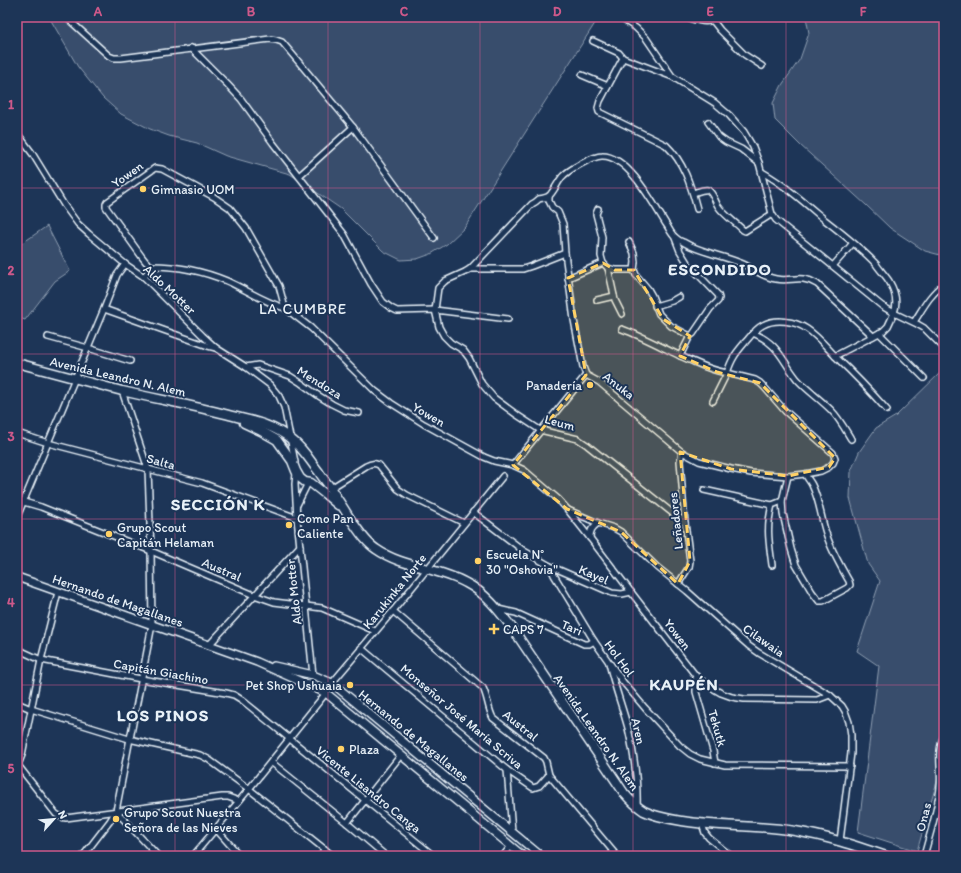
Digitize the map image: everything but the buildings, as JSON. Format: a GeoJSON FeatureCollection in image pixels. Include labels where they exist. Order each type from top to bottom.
{"type":"FeatureCollection","features":[{"type":"Feature","properties":{"kind":"highway","name":"Avenida Leandro N. Alem"},"geometry":{"type":"LineString","coordinates":[[17,363],[122,391],[214,411],[263,424],[290,438],[310,459],[365,539],[374,548],[384,555],[465,582],[475,588],[498,609],[620,787],[630,801],[637,807],[657,816],[702,824],[807,833],[840,841],[886,856]]}},
{"type":"Feature","properties":{"kind":"highway","name":"Avenida Leandro N. Alem"},"geometry":{"type":"LineString","coordinates":[[214,411],[255,428],[277,440],[295,466],[302,480],[309,483],[348,514]]}},
{"type":"Feature","properties":{"kind":"highway"},"geometry":{"type":"LineString","coordinates":[[295,466],[300,458],[307,457],[310,459]]}},
{"type":"Feature","properties":{"kind":"highway"},"geometry":{"type":"LineString","coordinates":[[309,483],[316,479],[318,472]]}},
{"type":"Feature","properties":{"kind":"main road","name":"Hernando de Magallanes"},"geometry":{"type":"LineString","coordinates":[[17,577],[257,662],[326,693],[523,856]]}},
{"type":"Feature","properties":{"kind":"main road","name":"Hernando de Magallanes"},"geometry":{"type":"LineString","coordinates":[[257,662],[313,675],[332,683],[541,856]]}},
{"type":"Feature","properties":{"kind":"street"},"geometry":{"type":"LineString","coordinates":[[66,17],[109,56],[114,58],[270,38],[282,42],[352,127],[434,238]]}},
{"type":"Feature","properties":{"kind":"street"},"geometry":{"type":"LineString","coordinates":[[619,17],[636,28],[646,38],[672,77]]}},
{"type":"Feature","properties":{"kind":"street"},"geometry":{"type":"LineString","coordinates":[[684,17],[706,22],[713,21],[718,17]]}},
{"type":"Feature","properties":{"kind":"street"},"geometry":{"type":"LineString","coordinates":[[713,21],[745,55],[762,66]]}},
{"type":"Feature","properties":{"kind":"street"},"geometry":{"type":"LineString","coordinates":[[593,41],[619,53],[624,58],[672,77],[715,104],[729,115],[744,132],[753,147],[762,172],[772,214],[776,220],[882,306],[924,328],[944,348]]}},
{"type":"Feature","properties":{"kind":"street"},"geometry":{"type":"LineString","coordinates":[[191,48],[240,99],[344,234],[371,284],[383,302],[397,311],[435,310],[508,319]]}},
{"type":"Feature","properties":{"kind":"street"},"geometry":{"type":"LineString","coordinates":[[624,58],[600,101],[598,108],[599,112],[666,145],[680,161],[687,176],[697,209]]}},
{"type":"Feature","properties":{"kind":"street"},"geometry":{"type":"LineString","coordinates":[[582,75],[608,86]]}},
{"type":"Feature","properties":{"kind":"street"},"geometry":{"type":"LineString","coordinates":[[708,122],[719,137],[741,149],[759,163]]}},
{"type":"Feature","properties":{"kind":"street"},"geometry":{"type":"LineString","coordinates":[[299,176],[352,127]]}},
{"type":"Feature","properties":{"kind":"street","name":"Aldo Motter"},"geometry":{"type":"LineString","coordinates":[[17,133],[32,153],[64,206],[78,224],[88,234],[126,264],[144,276],[216,348],[246,367],[270,385],[279,396],[284,407],[295,466],[296,518],[313,675]]}},
{"type":"Feature","properties":{"kind":"street"},"geometry":{"type":"LineString","coordinates":[[435,310],[438,288],[445,281],[470,269],[532,204],[539,199],[549,196],[569,171],[596,156],[608,156],[630,171],[644,189],[675,237],[680,251],[688,264],[718,295],[718,301],[710,309],[693,334],[690,336],[680,356]]}},
{"type":"Feature","properties":{"kind":"street","name":"Yowen"},"geometry":{"type":"LineString","coordinates":[[152,266],[146,262],[106,207],[106,204],[154,168],[158,168],[214,197],[230,208],[238,216],[279,286],[285,308],[311,328],[375,390],[391,403],[424,424],[484,457],[513,465],[524,470],[558,499],[568,509],[696,676],[721,693],[744,699],[817,700],[830,695]]}},
{"type":"Feature","properties":{"kind":"street"},"geometry":{"type":"LineString","coordinates":[[762,172],[788,189],[872,260],[884,273],[895,295],[896,303],[894,313],[888,326],[879,333],[835,356]]}},
{"type":"Feature","properties":{"kind":"street"},"geometry":{"type":"LineString","coordinates":[[692,193],[708,190],[712,193],[719,207],[727,216],[746,231],[772,214]]}},
{"type":"Feature","properties":{"kind":"street","name":"Anuka"},"geometry":{"type":"LineString","coordinates":[[549,196],[549,201],[552,207],[558,212],[563,224],[565,253],[576,333],[586,375],[599,382],[682,452],[699,461],[751,473],[788,476],[821,471],[833,463],[835,458],[833,453],[785,411],[760,383],[755,380],[727,373]]}},
{"type":"Feature","properties":{"kind":"street"},"geometry":{"type":"LineString","coordinates":[[598,209],[596,214],[602,237],[601,256],[603,263],[608,268],[615,270],[634,270]]}},
{"type":"Feature","properties":{"kind":"street"},"geometry":{"type":"LineString","coordinates":[[675,237],[687,245],[743,264],[771,278],[784,280],[800,278],[811,280],[873,336]]}},
{"type":"Feature","properties":{"kind":"street"},"geometry":{"type":"LineString","coordinates":[[629,242],[634,254],[634,270],[652,296],[659,314],[671,326],[690,336]]}},
{"type":"Feature","properties":{"kind":"street"},"geometry":{"type":"LineString","coordinates":[[833,266],[853,243]]}},
{"type":"Feature","properties":{"kind":"street"},"geometry":{"type":"LineString","coordinates":[[470,269],[523,269],[565,253]]}},
{"type":"Feature","properties":{"kind":"street"},"geometry":{"type":"LineString","coordinates":[[568,278],[603,263]]}},
{"type":"Feature","properties":{"kind":"street"},"geometry":{"type":"LineString","coordinates":[[17,517],[117,275],[126,264]]}},
{"type":"Feature","properties":{"kind":"street"},"geometry":{"type":"LineString","coordinates":[[144,276],[152,266],[169,266],[188,269],[226,281],[273,305],[285,308]]}},
{"type":"Feature","properties":{"kind":"street"},"geometry":{"type":"LineString","coordinates":[[608,268],[615,300],[622,314]]}},
{"type":"Feature","properties":{"kind":"street"},"geometry":{"type":"LineString","coordinates":[[914,322],[929,298],[944,284]]}},
{"type":"Feature","properties":{"kind":"street"},"geometry":{"type":"LineString","coordinates":[[597,300],[614,296]]}},
{"type":"Feature","properties":{"kind":"street"},"geometry":{"type":"LineString","coordinates":[[655,306],[672,301],[679,296]]}},
{"type":"Feature","properties":{"kind":"street"},"geometry":{"type":"LineString","coordinates":[[104,309],[216,348]]}},
{"type":"Feature","properties":{"kind":"street","name":"Leum"},"geometry":{"type":"LineString","coordinates":[[435,310],[439,327],[444,336],[451,343],[463,350],[482,384],[494,398],[540,430],[578,439],[685,523]]}},
{"type":"Feature","properties":{"kind":"street"},"geometry":{"type":"LineString","coordinates":[[713,401],[727,373],[731,361],[753,333],[762,325],[767,323],[790,322],[807,330],[825,345],[887,410]]}},
{"type":"Feature","properties":{"kind":"street"},"geometry":{"type":"LineString","coordinates":[[622,329],[634,333],[680,356],[717,372],[727,373]]}},
{"type":"Feature","properties":{"kind":"street"},"geometry":{"type":"LineString","coordinates":[[753,333],[767,340],[775,347],[797,378],[811,393],[833,412],[850,439]]}},
{"type":"Feature","properties":{"kind":"street"},"geometry":{"type":"LineString","coordinates":[[879,333],[924,378]]}},
{"type":"Feature","properties":{"kind":"street"},"geometry":{"type":"LineString","coordinates":[[48,337],[130,361]]}},
{"type":"Feature","properties":{"kind":"street","name":"Mendoza"},"geometry":{"type":"LineString","coordinates":[[246,367],[258,365],[290,376],[332,404],[344,410],[359,413]]}},
{"type":"Feature","properties":{"kind":"street"},"geometry":{"type":"LineString","coordinates":[[513,465],[586,375]]}},
{"type":"Feature","properties":{"kind":"street"},"geometry":{"type":"LineString","coordinates":[[83,856],[116,811],[152,625],[148,469],[122,391]]}},
{"type":"Feature","properties":{"kind":"street","name":"Salta"},"geometry":{"type":"LineString","coordinates":[[17,433],[48,443],[202,483],[296,518]]}},
{"type":"Feature","properties":{"kind":"street","name":"Leñadores"},"geometry":{"type":"LineString","coordinates":[[678,584],[689,567],[690,561],[680,461],[682,452]]}},
{"type":"Feature","properties":{"kind":"street"},"geometry":{"type":"LineString","coordinates":[[331,488],[366,466],[375,463],[379,465],[398,489],[407,495],[464,523]]}},
{"type":"Feature","properties":{"kind":"street"},"geometry":{"type":"LineString","coordinates":[[788,476],[782,501],[790,549],[796,565],[812,592],[819,600],[823,601],[850,585],[830,545],[815,493],[805,474]]}},
{"type":"Feature","properties":{"kind":"street","name":"Karukinka Norte"},"geometry":{"type":"LineString","coordinates":[[332,683],[503,476]]}},
{"type":"Feature","properties":{"kind":"street","name":"Aldo Motter"},"geometry":{"type":"LineString","coordinates":[[296,508],[309,483]]}},
{"type":"Feature","properties":{"kind":"street"},"geometry":{"type":"LineString","coordinates":[[704,490],[772,505],[782,501]]}},
{"type":"Feature","properties":{"kind":"street","name":"Austral"},"geometry":{"type":"LineString","coordinates":[[17,500],[48,510],[151,551],[254,595],[274,602],[322,608],[376,631]]}},
{"type":"Feature","properties":{"kind":"street"},"geometry":{"type":"LineString","coordinates":[[772,505],[768,538],[772,565]]}},
{"type":"Feature","properties":{"kind":"street","name":"Cilawaia"},"geometry":{"type":"LineString","coordinates":[[568,509],[621,532],[657,567],[754,649],[830,695],[842,706],[849,722],[851,735],[850,766],[840,841]]}},
{"type":"Feature","properties":{"kind":"street"},"geometry":{"type":"LineString","coordinates":[[473,512],[524,551],[550,566]]}},
{"type":"Feature","properties":{"kind":"street"},"geometry":{"type":"LineString","coordinates":[[590,538],[592,529],[598,523]]}},
{"type":"Feature","properties":{"kind":"street"},"geometry":{"type":"LineString","coordinates":[[209,645],[300,546]]}},
{"type":"Feature","properties":{"kind":"street","name":"Kayel"},"geometry":{"type":"LineString","coordinates":[[550,566],[612,593],[622,594],[631,592]]}},
{"type":"Feature","properties":{"kind":"street","name":"Hol Hol"},"geometry":{"type":"LineString","coordinates":[[550,566],[594,641],[623,682],[680,746],[690,754],[700,759],[725,765],[850,766]]}},
{"type":"Feature","properties":{"kind":"street"},"geometry":{"type":"LineString","coordinates":[[58,592],[41,660],[22,755],[17,765],[56,814],[61,817],[222,796],[239,801]]}},
{"type":"Feature","properties":{"kind":"street","name":"Tari"},"geometry":{"type":"LineString","coordinates":[[498,609],[516,613],[584,644],[589,644],[594,641]]}},
{"type":"Feature","properties":{"kind":"street","name":"Austral"},"geometry":{"type":"LineString","coordinates":[[393,610],[483,688],[493,718],[544,758],[549,775],[617,856]]}},
{"type":"Feature","properties":{"kind":"street","name":"Monseñor José María Scriva"},"geometry":{"type":"LineString","coordinates":[[361,648],[507,770],[533,788],[538,786],[549,775]]}},
{"type":"Feature","properties":{"kind":"street","name":"Capitán Giachino"},"geometry":{"type":"LineString","coordinates":[[17,649],[41,660],[226,693],[242,700],[290,738]]}},
{"type":"Feature","properties":{"kind":"street","name":"Aren"},"geometry":{"type":"LineString","coordinates":[[609,662],[628,728],[638,790],[637,807]]}},
{"type":"Feature","properties":{"kind":"street","name":"Tekutk"},"geometry":{"type":"LineString","coordinates":[[696,676],[696,692],[714,751],[715,763]]}},
{"type":"Feature","properties":{"kind":"street"},"geometry":{"type":"LineString","coordinates":[[193,856],[326,693]]}},
{"type":"Feature","properties":{"kind":"street"},"geometry":{"type":"LineString","coordinates":[[17,703],[31,709],[129,739],[200,755],[208,759],[249,789],[333,856]]}},
{"type":"Feature","properties":{"kind":"street","name":"Onas"},"geometry":{"type":"LineString","coordinates":[[924,856],[941,785],[939,752],[940,744],[944,736]]}},
{"type":"Feature","properties":{"kind":"street","name":"Vicente Lisandro Canga"},"geometry":{"type":"LineString","coordinates":[[290,738],[434,856]]}},
{"type":"Feature","properties":{"kind":"street"},"geometry":{"type":"LineString","coordinates":[[347,823],[401,755]]}},
{"type":"Feature","properties":{"kind":"street"},"geometry":{"type":"LineString","coordinates":[[271,762],[386,856]]}},
{"type":"Feature","properties":{"kind":"street"},"geometry":{"type":"LineString","coordinates":[[507,770],[512,831]]}},
{"type":"Feature","properties":{"kind":"street"},"geometry":{"type":"LineString","coordinates":[[938,800],[944,805]]}},
{"type":"Feature","properties":{"kind":"street"},"geometry":{"type":"LineString","coordinates":[[116,811],[158,856]]}},
{"type":"Feature","properties":{"kind":"street"},"geometry":{"type":"LineString","coordinates":[[702,824],[705,833],[709,838],[731,856]]}},
{"type":"Feature","properties":{"kind":"street"},"geometry":{"type":"LineString","coordinates":[[216,829],[240,856]]}},
{"type":"Feature","properties":{"kind":"street"},"geometry":{"type":"LineString","coordinates":[[503,856],[511,846]]}},
{"type":"Feature","properties":{"kind":"street"},"geometry":{"type":"LineString","coordinates":[[320,856],[325,849]]}},
{"type":"Feature","properties":{"kind":"highlighted area"},"geometry":{"type":"Polygon","coordinates":[[[603,263],[615,270],[634,270],[663,319],[690,336],[680,356],[717,372],[760,383],[835,458],[829,467],[788,476],[731,469],[680,452],[690,561],[678,584],[621,532],[567,509],[513,465],[586,375],[568,278],[603,263]]]}},
{"type":"Feature","properties":{"kind":"shaded area"},"geometry":{"type":"Polygon","coordinates":[[[49,17],[599,17],[465,227],[447,244],[431,254],[417,259],[401,260],[383,251],[341,209],[290,174],[226,156],[197,143],[169,136],[150,129],[121,114],[103,98],[78,67],[49,17]]]}},
{"type":"Feature","properties":{"kind":"shaded area"},"geometry":{"type":"Polygon","coordinates":[[[806,17],[944,17],[944,256],[925,251],[890,228],[775,120],[773,103],[782,85],[800,59],[809,33],[806,17]]]}},
{"type":"Feature","properties":{"kind":"shaded area"},"geometry":{"type":"Polygon","coordinates":[[[47,226],[70,271],[55,281],[25,320],[17,317],[17,238],[21,244],[47,226]]]}},
{"type":"Feature","properties":{"kind":"shaded area"},"geometry":{"type":"Polygon","coordinates":[[[944,369],[944,757],[917,851],[858,832],[879,666],[857,651],[880,581],[868,564],[850,498],[851,471],[859,452],[876,428],[896,416],[944,369]]]}},
{"type":"Feature","properties":{"kind":"place","name":"Gimnasio UOM"},"geometry":{"type":"Point","coordinates":[143,189]}},
{"type":"Feature","properties":{"kind":"place","name":"Panadería"},"geometry":{"type":"Point","coordinates":[590,385]}},
{"type":"Feature","properties":{"kind":"place","name":"Como Pan Caliente"},"geometry":{"type":"Point","coordinates":[289,525]}},
{"type":"Feature","properties":{"kind":"place","name":"Grupo Scout Capitán Helaman"},"geometry":{"type":"Point","coordinates":[109,534]}},
{"type":"Feature","properties":{"kind":"place","name":"Escuela N° 30 \"Oshovia\""},"geometry":{"type":"Point","coordinates":[478,561]}},
{"type":"Feature","properties":{"kind":"place","name":"CAPS 7"},"geometry":{"type":"Point","coordinates":[494,629]}},
{"type":"Feature","properties":{"kind":"place","name":"Pet Shop Ushuaia"},"geometry":{"type":"Point","coordinates":[350,685]}},
{"type":"Feature","properties":{"kind":"place","name":"Plaza"},"geometry":{"type":"Point","coordinates":[341,749]}},
{"type":"Feature","properties":{"kind":"place","name":"Grupo Scout Nuestra Señora de las Nieves"},"geometry":{"type":"Point","coordinates":[116,819]}},
{"type":"Feature","properties":{"kind":"district","name":"ESCONDIDO"},"geometry":{"type":"Point","coordinates":[720,269]}},
{"type":"Feature","properties":{"kind":"district","name":"LA CUMBRE"},"geometry":{"type":"Point","coordinates":[303,309]}},
{"type":"Feature","properties":{"kind":"district","name":"SECCIÓN K"},"geometry":{"type":"Point","coordinates":[218,504]}},
{"type":"Feature","properties":{"kind":"district","name":"KAUPÉN"},"geometry":{"type":"Point","coordinates":[684,684]}},
{"type":"Feature","properties":{"kind":"district","name":"LOS PINOS"},"geometry":{"type":"Point","coordinates":[163,715]}}]}
